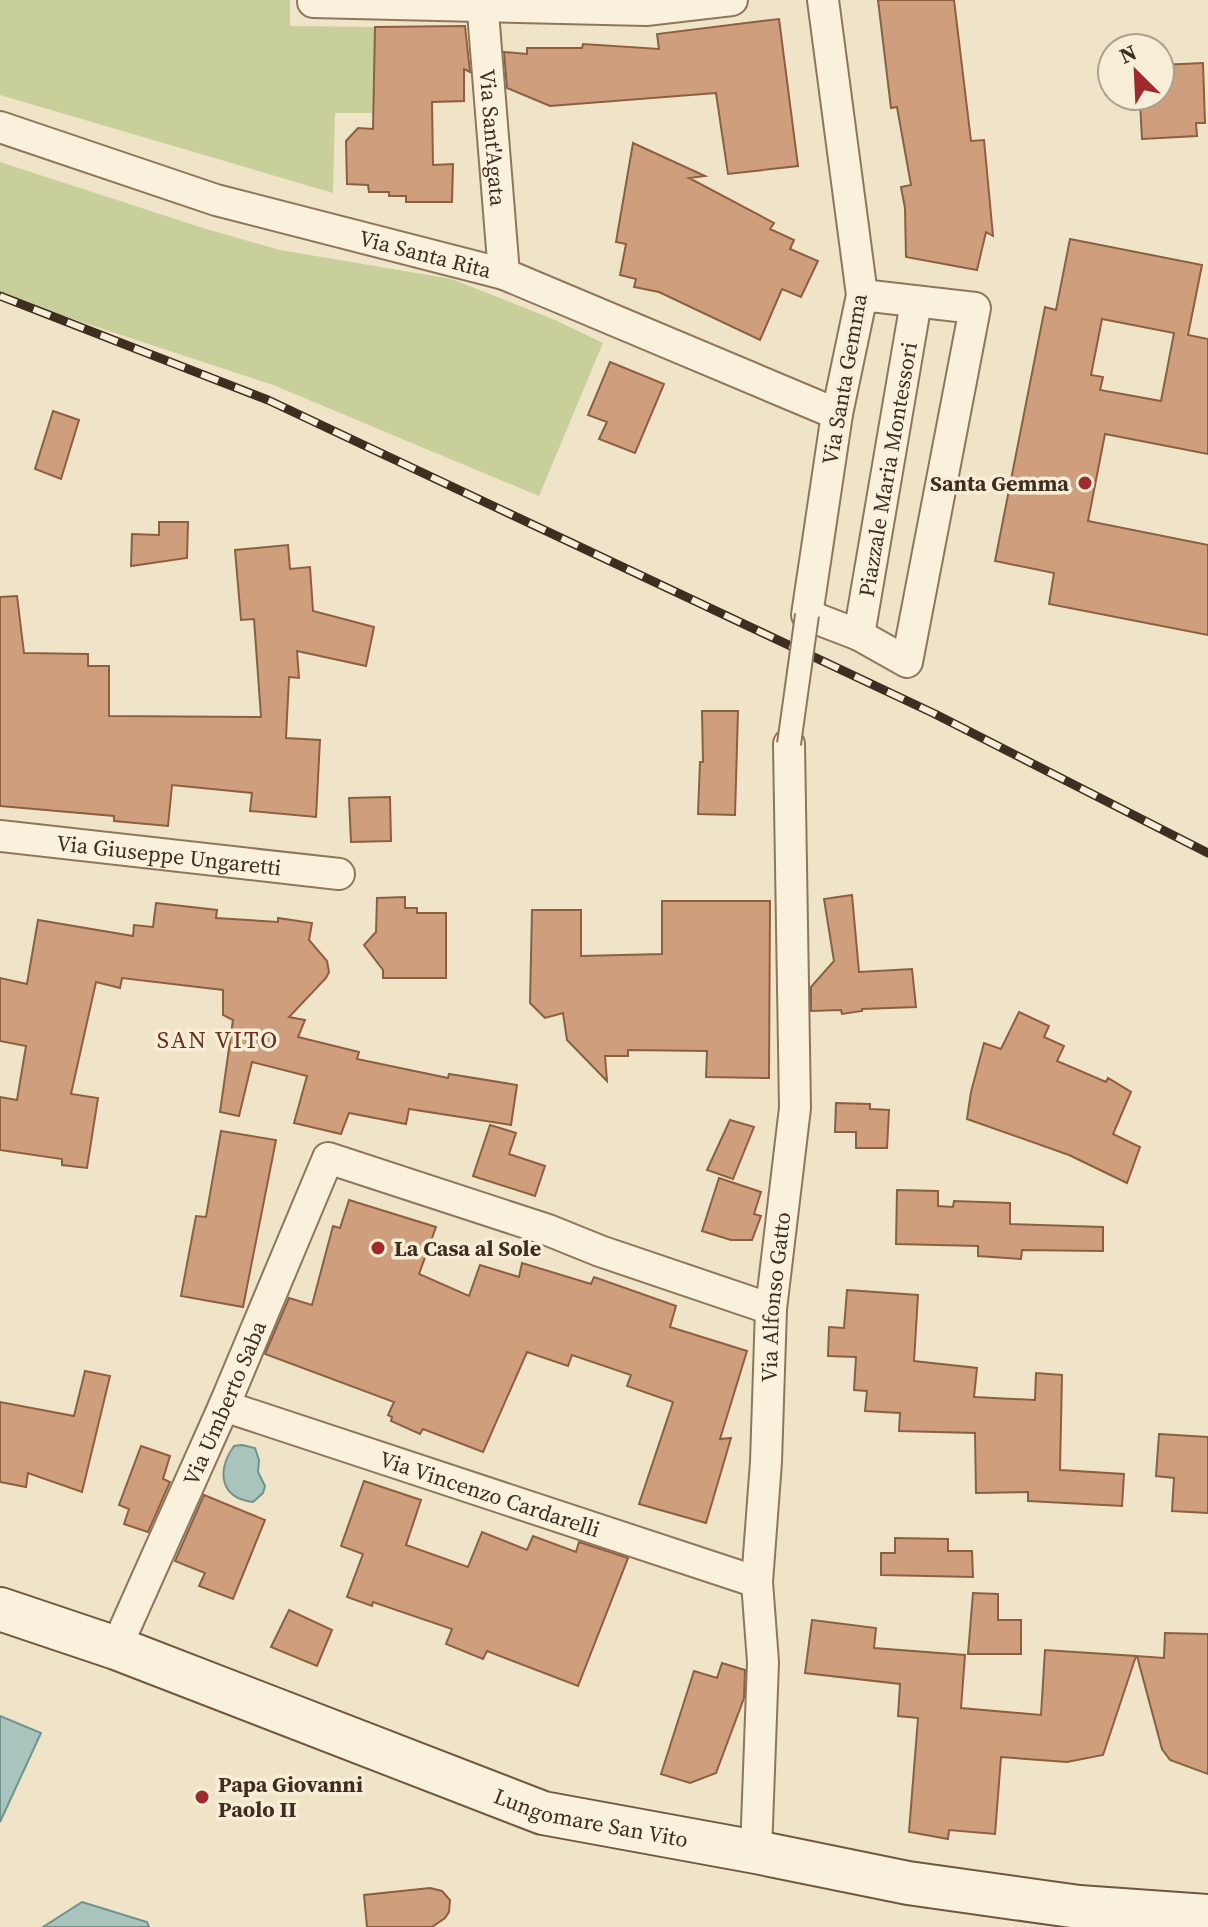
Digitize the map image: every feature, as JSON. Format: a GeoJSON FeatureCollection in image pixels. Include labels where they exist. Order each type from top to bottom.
{"type":"FeatureCollection","features":[{"type":"Feature","properties":{"kind":"main road","name":"Lungomare San Vito"},"geometry":{"type":"LineString","coordinates":[[0,1609],[116,1648],[543,1813],[923,1886],[1079,1907],[1208,1916]]}},
{"type":"Feature","properties":{"kind":"street"},"geometry":{"type":"LineString","coordinates":[[313,2],[646,10],[732,0]]}},
{"type":"Feature","properties":{"kind":"street","name":"Via Santa Gemma"},"geometry":{"type":"LineString","coordinates":[[807,615],[837,414],[862,295],[823,0]]}},
{"type":"Feature","properties":{"kind":"street","name":"Via Sant'Agata"},"geometry":{"type":"LineString","coordinates":[[482,4],[504,274]]}},
{"type":"Feature","properties":{"kind":"street","name":"Via Santa Rita"},"geometry":{"type":"LineString","coordinates":[[0,127],[216,200],[504,274],[837,414]]}},
{"type":"Feature","properties":{"kind":"street"},"geometry":{"type":"LineString","coordinates":[[789,744],[807,615],[859,635],[907,662],[975,308],[862,295]]}},
{"type":"Feature","properties":{"kind":"street","name":"Piazzale Maria Montessori"},"geometry":{"type":"LineString","coordinates":[[859,635],[916,302]]}},
{"type":"Feature","properties":{"kind":"street","name":"Via Alfonso Gatto"},"geometry":{"type":"LineString","coordinates":[[756,1852],[763,1662],[757,1582],[766,1462],[771,1309],[795,1108],[789,744]]}},
{"type":"Feature","properties":{"kind":"street","name":"Via Giuseppe Ungaretti"},"geometry":{"type":"LineString","coordinates":[[0,836],[339,874]]}},
{"type":"Feature","properties":{"kind":"street","name":"Via Umberto Saba"},"geometry":{"type":"LineString","coordinates":[[116,1648],[224,1406],[328,1158],[548,1230],[600,1251],[771,1309]]}},
{"type":"Feature","properties":{"kind":"street","name":"Via Vincenzo Cardarelli"},"geometry":{"type":"LineString","coordinates":[[224,1406],[757,1582]]}},
{"type":"Feature","properties":{"kind":"green space"},"geometry":{"type":"Polygon","coordinates":[[[0,0],[290,0],[290,26],[375,27],[375,113],[335,113],[333,193],[0,95],[0,0]]]}},
{"type":"Feature","properties":{"kind":"green space"},"geometry":{"type":"Polygon","coordinates":[[[0,162],[280,250],[452,279],[555,320],[603,343],[539,496],[273,385],[0,295],[0,162]]]}},
{"type":"Feature","properties":{"kind":"water"},"geometry":{"type":"Polygon","coordinates":[[[234,1446],[255,1448],[259,1460],[258,1472],[265,1486],[263,1493],[253,1502],[233,1495],[224,1482],[229,1455],[234,1446]]]}},
{"type":"Feature","properties":{"kind":"water"},"geometry":{"type":"Polygon","coordinates":[[[0,1716],[41,1733],[0,1822],[0,1716]]]}},
{"type":"Feature","properties":{"kind":"water"},"geometry":{"type":"Polygon","coordinates":[[[82,1902],[147,1922],[149,1927],[43,1927],[82,1902]]]}},
{"type":"Feature","properties":{"kind":"building"},"geometry":{"type":"Polygon","coordinates":[[[878,0],[954,0],[971,141],[984,140],[993,236],[986,232],[977,270],[906,257],[905,208],[901,187],[911,185],[897,107],[891,108],[878,0]]]}},
{"type":"Feature","properties":{"kind":"building"},"geometry":{"type":"Polygon","coordinates":[[[779,19],[798,166],[728,174],[716,93],[550,106],[507,88],[504,52],[527,54],[527,48],[582,48],[583,44],[659,49],[657,34],[779,19]]]}},
{"type":"Feature","properties":{"kind":"building"},"geometry":{"type":"Polygon","coordinates":[[[465,26],[470,72],[464,69],[464,101],[432,102],[433,165],[453,164],[452,202],[406,202],[406,196],[369,192],[368,185],[347,184],[346,141],[358,128],[373,129],[375,27],[465,26]]]}},
{"type":"Feature","properties":{"kind":"building"},"geometry":{"type":"Polygon","coordinates":[[[1203,63],[1205,123],[1196,123],[1197,136],[1142,139],[1141,112],[1176,112],[1176,64],[1203,63]]]}},
{"type":"Feature","properties":{"kind":"building"},"geometry":{"type":"Polygon","coordinates":[[[633,143],[705,176],[689,178],[774,223],[770,229],[794,240],[790,249],[818,261],[801,297],[782,289],[760,340],[659,292],[634,287],[636,279],[620,275],[626,244],[616,242],[633,143]]]}},
{"type":"Feature","properties":{"kind":"building"},"geometry":{"type":"Polygon","coordinates":[[[1070,239],[1202,265],[1188,335],[1208,339],[1208,454],[1105,434],[1088,521],[1208,545],[1208,635],[1049,604],[1054,573],[995,561],[1045,307],[1056,310],[1070,239]],[[1102,319],[1091,375],[1103,377],[1100,390],[1161,401],[1174,333],[1102,319]]]}},
{"type":"Feature","properties":{"kind":"building"},"geometry":{"type":"Polygon","coordinates":[[[610,362],[664,384],[635,453],[599,439],[607,422],[588,415],[610,362]]]}},
{"type":"Feature","properties":{"kind":"building"},"geometry":{"type":"Polygon","coordinates":[[[53,411],[79,420],[61,479],[35,469],[53,411]]]}},
{"type":"Feature","properties":{"kind":"building"},"geometry":{"type":"Polygon","coordinates":[[[159,522],[188,522],[187,558],[131,566],[132,534],[159,535],[159,522]]]}},
{"type":"Feature","properties":{"kind":"building"},"geometry":{"type":"Polygon","coordinates":[[[288,545],[290,569],[310,567],[313,611],[374,627],[366,666],[297,651],[299,678],[289,677],[286,738],[320,740],[316,817],[250,811],[252,793],[172,785],[168,826],[114,821],[114,816],[0,806],[0,597],[17,596],[24,653],[88,654],[88,666],[109,666],[109,716],[261,717],[254,619],[241,620],[235,550],[288,545]]]}},
{"type":"Feature","properties":{"kind":"building"},"geometry":{"type":"Polygon","coordinates":[[[702,711],[738,711],[735,815],[698,814],[700,762],[703,762],[702,711]]]}},
{"type":"Feature","properties":{"kind":"building"},"geometry":{"type":"Polygon","coordinates":[[[390,797],[391,841],[351,842],[349,798],[390,797]]]}},
{"type":"Feature","properties":{"kind":"building"},"geometry":{"type":"Polygon","coordinates":[[[852,895],[859,972],[912,969],[916,1007],[862,1009],[842,1014],[841,1010],[811,1011],[811,987],[834,961],[824,899],[852,895]]]}},
{"type":"Feature","properties":{"kind":"building"},"geometry":{"type":"Polygon","coordinates":[[[405,897],[405,908],[417,908],[417,913],[446,913],[446,978],[383,978],[383,970],[364,945],[376,932],[377,898],[405,897]]]}},
{"type":"Feature","properties":{"kind":"building"},"geometry":{"type":"Polygon","coordinates":[[[662,901],[770,901],[769,1078],[706,1077],[707,1051],[628,1050],[628,1056],[605,1056],[607,1081],[567,1040],[563,1013],[545,1018],[530,1003],[532,910],[581,910],[581,956],[662,954],[662,901]]]}},
{"type":"Feature","properties":{"kind":"building"},"geometry":{"type":"Polygon","coordinates":[[[156,903],[217,910],[216,918],[278,922],[278,918],[312,923],[309,940],[327,961],[329,972],[289,1017],[305,1020],[298,1037],[359,1052],[357,1059],[448,1078],[449,1074],[517,1085],[511,1125],[409,1109],[406,1124],[349,1113],[341,1134],[294,1123],[307,1076],[252,1062],[239,1116],[220,1112],[233,1020],[223,1015],[223,990],[122,978],[120,988],[96,982],[71,1094],[98,1098],[87,1168],[62,1165],[62,1159],[0,1150],[0,1097],[17,1100],[26,1046],[0,1041],[0,978],[27,984],[38,920],[133,936],[134,925],[153,927],[156,903]]]}},
{"type":"Feature","properties":{"kind":"building"},"geometry":{"type":"Polygon","coordinates":[[[1019,1012],[1049,1026],[1044,1037],[1064,1046],[1057,1061],[1106,1082],[1108,1078],[1131,1092],[1113,1134],[1140,1147],[1127,1183],[1069,1155],[967,1119],[984,1043],[1001,1049],[1019,1012]]]}},
{"type":"Feature","properties":{"kind":"building"},"geometry":{"type":"Polygon","coordinates":[[[836,1103],[870,1104],[870,1109],[889,1110],[887,1148],[856,1148],[856,1132],[835,1132],[836,1103]]]}},
{"type":"Feature","properties":{"kind":"building"},"geometry":{"type":"Polygon","coordinates":[[[730,1120],[754,1127],[733,1179],[707,1170],[730,1120]]]}},
{"type":"Feature","properties":{"kind":"building"},"geometry":{"type":"Polygon","coordinates":[[[490,1125],[516,1133],[509,1154],[545,1166],[535,1196],[473,1176],[490,1125]]]}},
{"type":"Feature","properties":{"kind":"building"},"geometry":{"type":"Polygon","coordinates":[[[221,1131],[276,1140],[243,1307],[181,1296],[196,1216],[206,1217],[221,1131]]]}},
{"type":"Feature","properties":{"kind":"building"},"geometry":{"type":"Polygon","coordinates":[[[719,1178],[761,1192],[754,1214],[761,1216],[752,1240],[731,1240],[702,1231],[719,1178]]]}},
{"type":"Feature","properties":{"kind":"building"},"geometry":{"type":"Polygon","coordinates":[[[897,1190],[938,1191],[938,1206],[953,1207],[954,1201],[1010,1203],[1010,1224],[1103,1227],[1103,1251],[1022,1250],[1021,1259],[978,1256],[978,1246],[896,1244],[897,1190]]]}},
{"type":"Feature","properties":{"kind":"building"},"geometry":{"type":"Polygon","coordinates":[[[349,1200],[436,1227],[419,1274],[469,1296],[480,1265],[519,1277],[522,1263],[591,1284],[594,1277],[676,1306],[670,1327],[747,1351],[720,1439],[731,1438],[706,1523],[639,1504],[673,1402],[627,1386],[631,1375],[572,1355],[568,1366],[527,1352],[483,1452],[423,1429],[420,1434],[391,1421],[392,1417],[388,1415],[394,1402],[265,1354],[289,1298],[312,1305],[333,1226],[340,1228],[349,1200]]]}},
{"type":"Feature","properties":{"kind":"building"},"geometry":{"type":"Polygon","coordinates":[[[847,1290],[918,1295],[914,1361],[977,1368],[974,1397],[1035,1400],[1036,1373],[1062,1375],[1060,1470],[1124,1474],[1122,1506],[1028,1501],[1028,1492],[976,1493],[975,1433],[899,1431],[900,1413],[865,1411],[867,1391],[854,1390],[856,1357],[828,1356],[829,1327],[844,1328],[847,1290]]]}},
{"type":"Feature","properties":{"kind":"building"},"geometry":{"type":"Polygon","coordinates":[[[85,1371],[110,1376],[82,1492],[28,1473],[26,1487],[0,1482],[0,1402],[74,1416],[85,1371]]]}},
{"type":"Feature","properties":{"kind":"building"},"geometry":{"type":"Polygon","coordinates":[[[1159,1434],[1208,1437],[1208,1513],[1172,1511],[1174,1478],[1156,1476],[1159,1434]]]}},
{"type":"Feature","properties":{"kind":"building"},"geometry":{"type":"Polygon","coordinates":[[[141,1446],[170,1456],[163,1479],[170,1482],[148,1532],[124,1524],[129,1509],[119,1505],[141,1446]]]}},
{"type":"Feature","properties":{"kind":"building"},"geometry":{"type":"Polygon","coordinates":[[[364,1481],[421,1500],[406,1545],[468,1567],[482,1532],[527,1550],[533,1536],[576,1552],[579,1542],[628,1558],[578,1686],[487,1651],[483,1659],[446,1644],[452,1629],[373,1602],[372,1606],[347,1597],[363,1554],[341,1546],[364,1481]]]}},
{"type":"Feature","properties":{"kind":"building"},"geometry":{"type":"Polygon","coordinates":[[[204,1495],[265,1520],[233,1599],[199,1586],[205,1573],[175,1561],[204,1495]]]}},
{"type":"Feature","properties":{"kind":"building"},"geometry":{"type":"Polygon","coordinates":[[[895,1538],[948,1539],[948,1551],[972,1551],[973,1577],[881,1575],[881,1553],[895,1553],[895,1538]]]}},
{"type":"Feature","properties":{"kind":"building"},"geometry":{"type":"Polygon","coordinates":[[[973,1593],[998,1594],[998,1620],[1021,1620],[1021,1654],[968,1654],[973,1593]]]}},
{"type":"Feature","properties":{"kind":"building"},"geometry":{"type":"Polygon","coordinates":[[[289,1610],[332,1630],[317,1666],[271,1647],[289,1610]]]}},
{"type":"Feature","properties":{"kind":"building"},"geometry":{"type":"Polygon","coordinates":[[[812,1620],[876,1628],[874,1648],[965,1655],[961,1708],[1041,1715],[1045,1650],[1136,1656],[1103,1755],[1067,1762],[1001,1757],[995,1834],[949,1830],[948,1839],[909,1832],[918,1718],[898,1716],[900,1684],[805,1673],[812,1620]]]}},
{"type":"Feature","properties":{"kind":"building"},"geometry":{"type":"Polygon","coordinates":[[[1165,1633],[1208,1634],[1208,1774],[1170,1760],[1162,1749],[1137,1656],[1164,1658],[1165,1633]]]}},
{"type":"Feature","properties":{"kind":"building"},"geometry":{"type":"Polygon","coordinates":[[[722,1663],[745,1670],[744,1698],[716,1773],[690,1783],[661,1774],[694,1671],[717,1678],[722,1663]]]}},
{"type":"Feature","properties":{"kind":"building"},"geometry":{"type":"Polygon","coordinates":[[[430,1888],[442,1891],[450,1900],[445,1918],[432,1927],[367,1927],[364,1895],[430,1888]]]}},
{"type":"Feature","properties":{"kind":"railway"},"geometry":{"type":"LineString","coordinates":[[0,296],[268,400],[935,714],[1208,853]]}},
{"type":"Feature","properties":{"kind":"place","name":"Santa Gemma"},"geometry":{"type":"Point","coordinates":[1085,483]}},
{"type":"Feature","properties":{"kind":"place","name":"La Casa al Sole"},"geometry":{"type":"Point","coordinates":[378,1248]}},
{"type":"Feature","properties":{"kind":"place","name":"Papa Giovanni Paolo II"},"geometry":{"type":"Point","coordinates":[202,1797]}},
{"type":"Feature","properties":{"kind":"district","name":"SAN VITO"},"geometry":{"type":"Point","coordinates":[218,1040]}}]}
